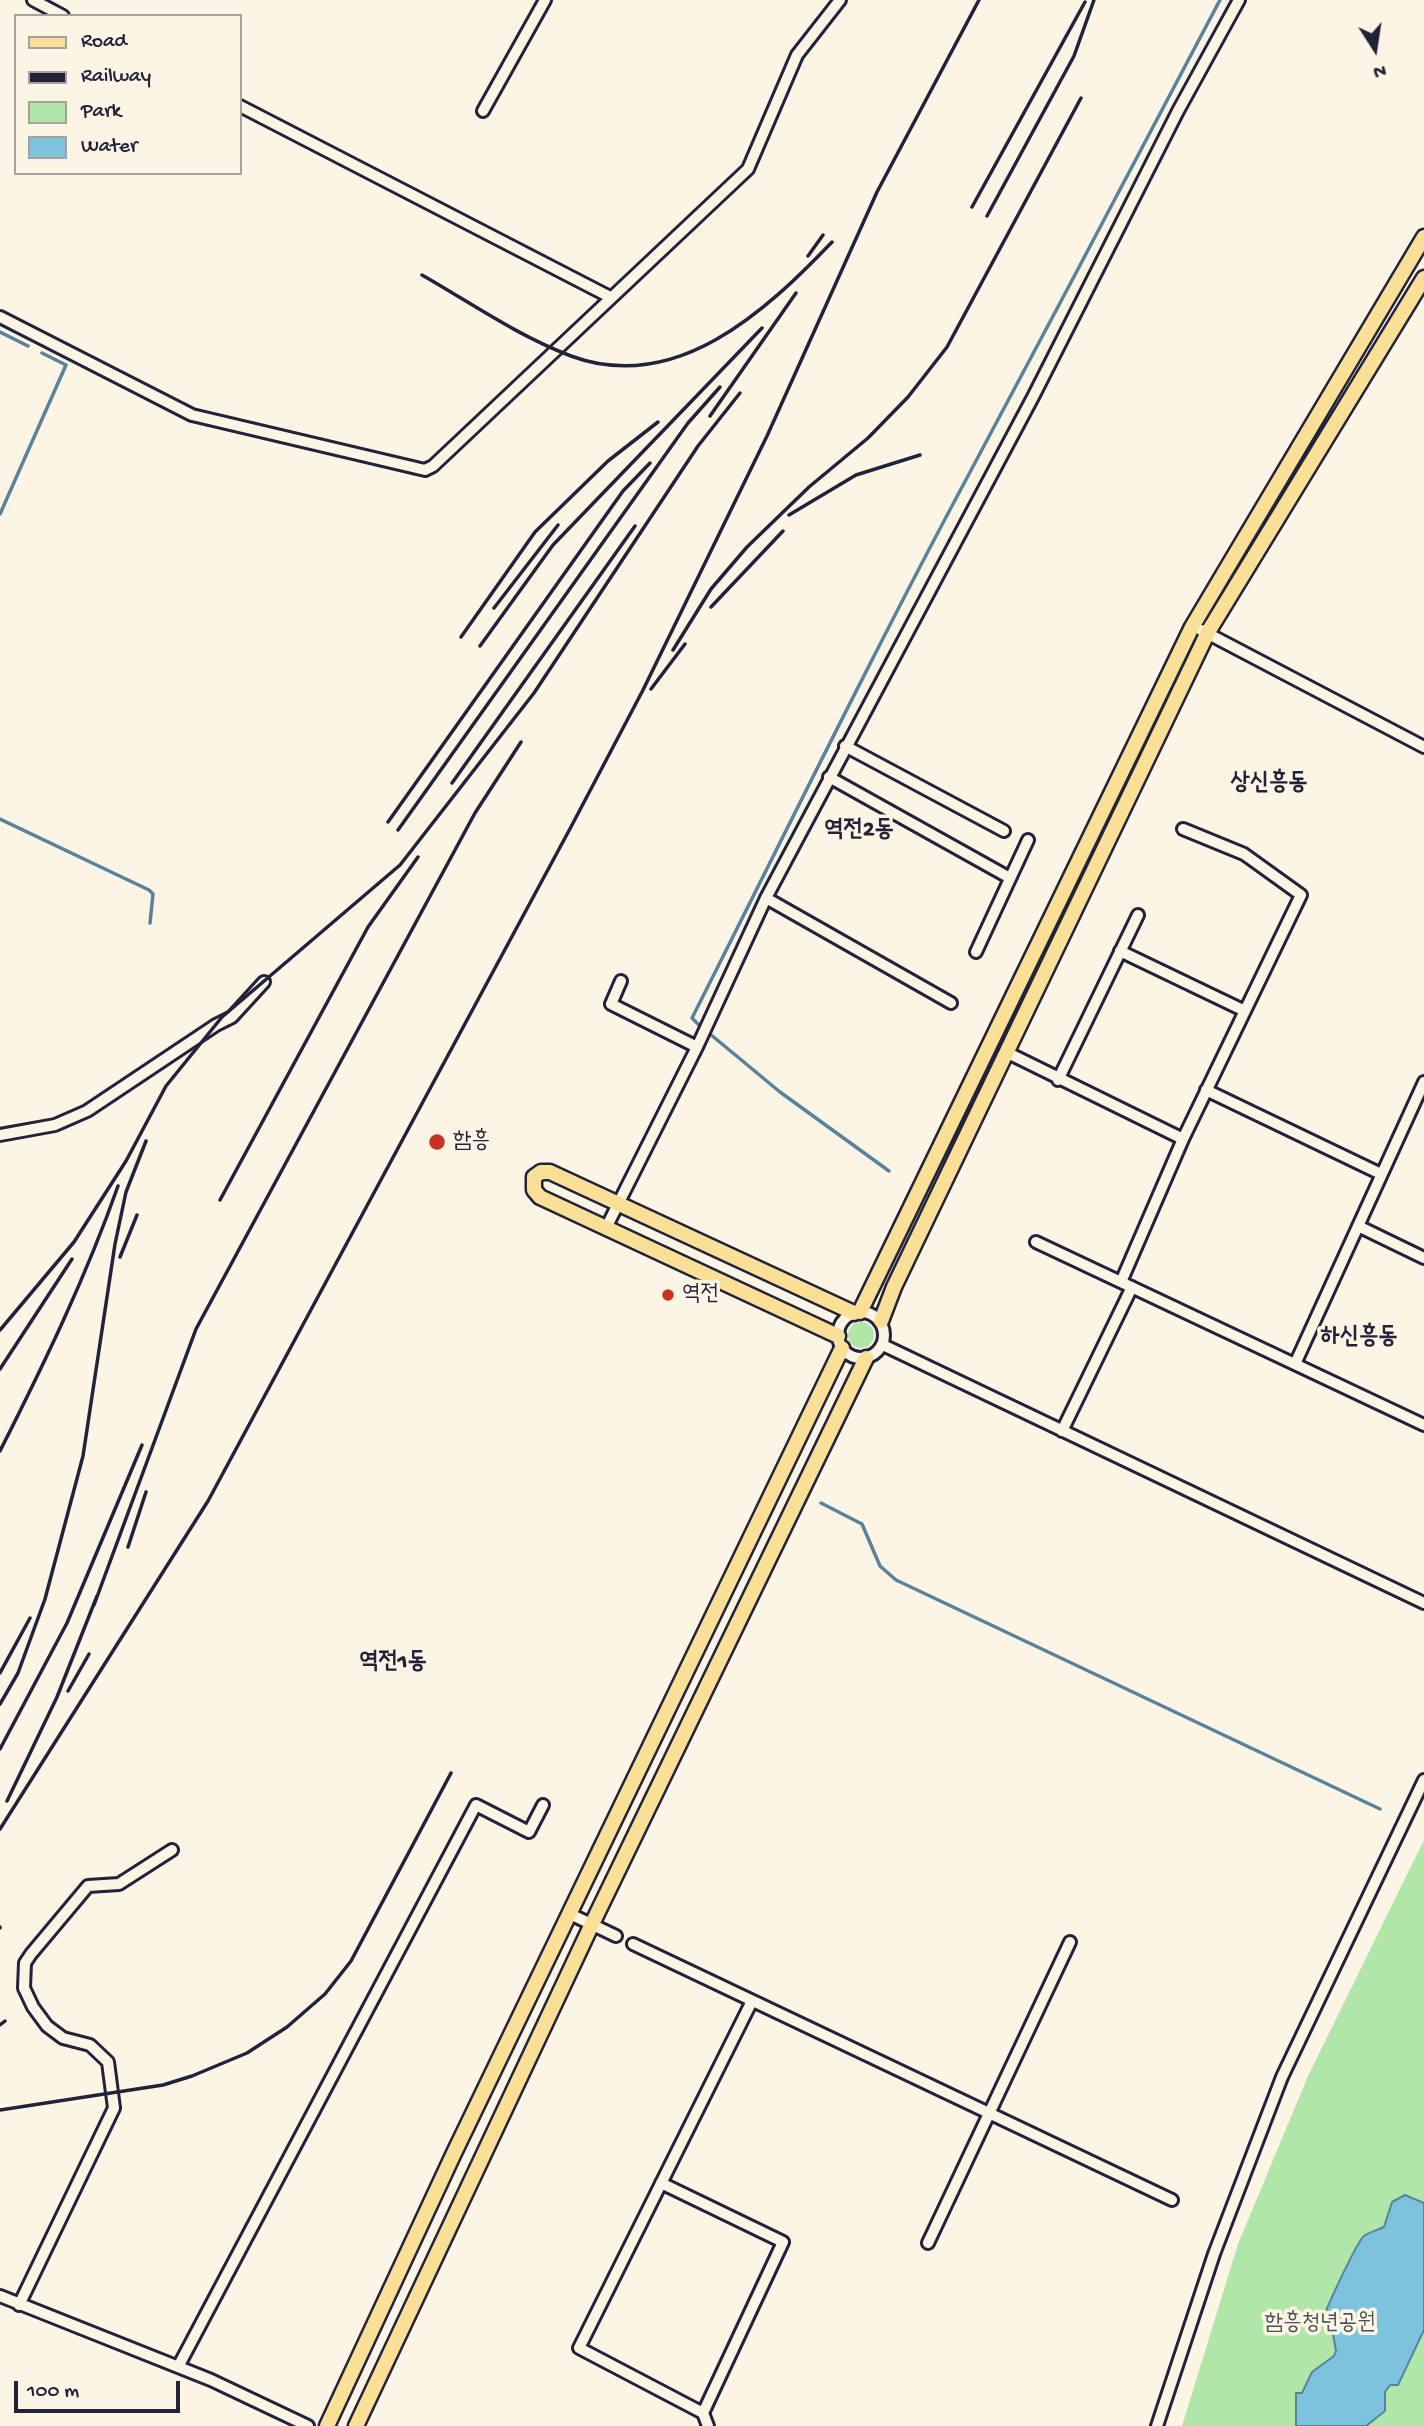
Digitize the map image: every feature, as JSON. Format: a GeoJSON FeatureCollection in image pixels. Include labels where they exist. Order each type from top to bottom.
{"type":"FeatureCollection","features":[{"type":"Feature","properties":{"kind":"main road"},"geometry":{"type":"LineString","coordinates":[[327,2426],[840,1342],[540,1196],[534,1190],[534,1177],[541,1172],[550,1172],[857,1313],[1192,627],[1424,237]]}},
{"type":"Feature","properties":{"kind":"main road"},"geometry":{"type":"LineString","coordinates":[[881,1321],[894,1287],[1208,632],[1424,278]]}},
{"type":"Feature","properties":{"kind":"main road"},"geometry":{"type":"LineString","coordinates":[[356,2426],[592,1924],[866,1358]]}},
{"type":"Feature","properties":{"kind":"street"},"geometry":{"type":"LineString","coordinates":[[33,0],[48,4]]}},
{"type":"Feature","properties":{"kind":"street"},"geometry":{"type":"LineString","coordinates":[[483,111],[545,0]]}},
{"type":"Feature","properties":{"kind":"street"},"geometry":{"type":"LineString","coordinates":[[0,317],[192,415],[416,470],[433,466],[748,169],[797,55],[840,0]]}},
{"type":"Feature","properties":{"kind":"street"},"geometry":{"type":"LineString","coordinates":[[606,1228],[766,898],[1027,410],[1239,0]]}},
{"type":"Feature","properties":{"kind":"street"},"geometry":{"type":"LineString","coordinates":[[242,107],[610,298]]}},
{"type":"Feature","properties":{"kind":"street"},"geometry":{"type":"LineString","coordinates":[[1192,627],[1208,632],[1424,747]]}},
{"type":"Feature","properties":{"kind":"street"},"geometry":{"type":"LineString","coordinates":[[845,746],[1004,831]]}},
{"type":"Feature","properties":{"kind":"street"},"geometry":{"type":"LineString","coordinates":[[829,777],[1010,878]]}},
{"type":"Feature","properties":{"kind":"street"},"geometry":{"type":"LineString","coordinates":[[1062,1431],[1126,1284],[1183,1139],[1301,895],[1244,854],[1184,829]]}},
{"type":"Feature","properties":{"kind":"street"},"geometry":{"type":"LineString","coordinates":[[976,952],[1028,840]]}},
{"type":"Feature","properties":{"kind":"street"},"geometry":{"type":"LineString","coordinates":[[766,898],[951,1003]]}},
{"type":"Feature","properties":{"kind":"street"},"geometry":{"type":"LineString","coordinates":[[1058,1080],[1138,915]]}},
{"type":"Feature","properties":{"kind":"street"},"geometry":{"type":"LineString","coordinates":[[1120,951],[1245,1011]]}},
{"type":"Feature","properties":{"kind":"street"},"geometry":{"type":"LineString","coordinates":[[621,981],[611,1004],[696,1047]]}},
{"type":"Feature","properties":{"kind":"street"},"geometry":{"type":"LineString","coordinates":[[0,1135],[55,1125],[100,1104],[216,1025],[232,1017],[264,982]]}},
{"type":"Feature","properties":{"kind":"street"},"geometry":{"type":"LineString","coordinates":[[1006,1052],[1058,1080],[1183,1139]]}},
{"type":"Feature","properties":{"kind":"street"},"geometry":{"type":"LineString","coordinates":[[1295,1364],[1381,1174],[1421,1095],[1424,1082]]}},
{"type":"Feature","properties":{"kind":"street"},"geometry":{"type":"LineString","coordinates":[[1206,1090],[1381,1174]]}},
{"type":"Feature","properties":{"kind":"street"},"geometry":{"type":"LineString","coordinates":[[1358,1226],[1424,1258]]}},
{"type":"Feature","properties":{"kind":"street"},"geometry":{"type":"LineString","coordinates":[[1036,1242],[1424,1425]]}},
{"type":"Feature","properties":{"kind":"street"},"geometry":{"type":"LineString","coordinates":[[857,1313],[873,1315],[881,1321],[885,1334],[883,1345],[878,1352],[866,1358],[850,1356],[840,1342],[841,1323],[857,1313]]}},
{"type":"Feature","properties":{"kind":"street"},"geometry":{"type":"LineString","coordinates":[[883,1345],[1424,1603]]}},
{"type":"Feature","properties":{"kind":"street"},"geometry":{"type":"LineString","coordinates":[[1157,2426],[1214,2254],[1282,2077],[1424,1780]]}},
{"type":"Feature","properties":{"kind":"street"},"geometry":{"type":"LineString","coordinates":[[178,2367],[477,1805],[529,1832],[543,1805]]}},
{"type":"Feature","properties":{"kind":"street"},"geometry":{"type":"LineString","coordinates":[[19,2305],[114,2108],[108,2062],[90,2045],[63,2038],[47,2026],[33,2007],[24,1988],[25,1963],[88,1886],[119,1884],[172,1850]]}},
{"type":"Feature","properties":{"kind":"street"},"geometry":{"type":"LineString","coordinates":[[570,1914],[617,1936]]}},
{"type":"Feature","properties":{"kind":"street"},"geometry":{"type":"LineString","coordinates":[[928,2243],[1070,1942]]}},
{"type":"Feature","properties":{"kind":"street"},"geometry":{"type":"LineString","coordinates":[[633,1944],[1172,2200]]}},
{"type":"Feature","properties":{"kind":"street"},"geometry":{"type":"LineString","coordinates":[[708,2426],[703,2413],[579,2348],[752,2001]]}},
{"type":"Feature","properties":{"kind":"street"},"geometry":{"type":"LineString","coordinates":[[661,2183],[783,2242],[703,2413]]}},
{"type":"Feature","properties":{"kind":"street"},"geometry":{"type":"LineString","coordinates":[[0,2296],[178,2367],[308,2426]]}},
{"type":"Feature","properties":{"kind":"green space"},"geometry":{"type":"Polygon","coordinates":[[[861,1322],[870,1326],[874,1335],[870,1344],[861,1348],[852,1344],[848,1335],[852,1326],[861,1322]]]}},
{"type":"Feature","properties":{"kind":"green space","name":"함흥청년공원"},"geometry":{"type":"Polygon","coordinates":[[[1424,1840],[1424,2426],[1182,2426],[1238,2244],[1308,2076],[1424,1840]]]}},
{"type":"Feature","properties":{"kind":"water"},"geometry":{"type":"Polygon","coordinates":[[[1405,2195],[1424,2203],[1424,2330],[1398,2385],[1390,2385],[1385,2392],[1385,2411],[1366,2426],[1296,2426],[1296,2393],[1302,2393],[1312,2372],[1334,2356],[1336,2351],[1331,2323],[1325,2315],[1336,2288],[1361,2240],[1384,2227],[1392,2202],[1405,2195]]]}},
{"type":"Feature","properties":{"kind":"waterway"},"geometry":{"type":"LineString","coordinates":[[699,1025],[692,1018],[863,677],[1220,0]]}},
{"type":"Feature","properties":{"kind":"waterway"},"geometry":{"type":"LineString","coordinates":[[0,332],[28,346]]}},
{"type":"Feature","properties":{"kind":"waterway"},"geometry":{"type":"LineString","coordinates":[[0,514],[66,365],[42,353]]}},
{"type":"Feature","properties":{"kind":"waterway"},"geometry":{"type":"LineString","coordinates":[[0,819],[149,890],[153,894],[150,923]]}},
{"type":"Feature","properties":{"kind":"waterway"},"geometry":{"type":"LineString","coordinates":[[710,1034],[780,1092],[889,1171]]}},
{"type":"Feature","properties":{"kind":"waterway"},"geometry":{"type":"LineString","coordinates":[[821,1503],[862,1524],[880,1566],[896,1580],[1380,1809]]}},
{"type":"Feature","properties":{"kind":"railway"},"geometry":{"type":"LineString","coordinates":[[0,1829],[208,1501],[572,825],[643,690],[767,436],[877,192],[979,0]]}},
{"type":"Feature","properties":{"kind":"railway"},"geometry":{"type":"LineString","coordinates":[[987,216],[1074,56],[1094,0]]}},
{"type":"Feature","properties":{"kind":"railway"},"geometry":{"type":"LineString","coordinates":[[972,207],[1085,2]]}},
{"type":"Feature","properties":{"kind":"railway"},"geometry":{"type":"LineString","coordinates":[[673,650],[711,589],[747,547],[809,487],[868,438],[908,397],[947,347],[1081,98]]}},
{"type":"Feature","properties":{"kind":"railway"},"geometry":{"type":"LineString","coordinates":[[808,256],[823,235]]}},
{"type":"Feature","properties":{"kind":"railway"},"geometry":{"type":"LineString","coordinates":[[422,275],[513,329],[571,356],[610,365],[647,364],[682,355],[716,340],[748,319],[832,242]]}},
{"type":"Feature","properties":{"kind":"railway"},"geometry":{"type":"LineString","coordinates":[[710,416],[796,293]]}},
{"type":"Feature","properties":{"kind":"railway"},"geometry":{"type":"LineString","coordinates":[[480,646],[553,545],[762,328]]}},
{"type":"Feature","properties":{"kind":"railway"},"geometry":{"type":"LineString","coordinates":[[398,830],[688,423],[720,387]]}},
{"type":"Feature","properties":{"kind":"railway"},"geometry":{"type":"LineString","coordinates":[[0,1330],[74,1242],[126,1161],[166,1086],[222,1017],[400,865],[534,693],[698,446],[740,393]]}},
{"type":"Feature","properties":{"kind":"railway"},"geometry":{"type":"LineString","coordinates":[[461,637],[535,532],[608,461],[658,422]]}},
{"type":"Feature","properties":{"kind":"railway"},"geometry":{"type":"LineString","coordinates":[[789,515],[856,475],[920,455]]}},
{"type":"Feature","properties":{"kind":"railway"},"geometry":{"type":"LineString","coordinates":[[388,822],[623,491],[650,463]]}},
{"type":"Feature","properties":{"kind":"railway"},"geometry":{"type":"LineString","coordinates":[[494,608],[558,525]]}},
{"type":"Feature","properties":{"kind":"railway"},"geometry":{"type":"LineString","coordinates":[[452,783],[635,526]]}},
{"type":"Feature","properties":{"kind":"railway"},"geometry":{"type":"LineString","coordinates":[[711,607],[783,531]]}},
{"type":"Feature","properties":{"kind":"railway"},"geometry":{"type":"LineString","coordinates":[[651,689],[685,644]]}},
{"type":"Feature","properties":{"kind":"railway"},"geometry":{"type":"LineString","coordinates":[[94,1605],[196,1329],[475,813],[521,742]]}},
{"type":"Feature","properties":{"kind":"railway"},"geometry":{"type":"LineString","coordinates":[[220,1200],[368,927],[418,857]]}},
{"type":"Feature","properties":{"kind":"railway"},"geometry":{"type":"LineString","coordinates":[[0,1704],[18,1673],[45,1599],[83,1456],[115,1244],[126,1192],[146,1141]]}},
{"type":"Feature","properties":{"kind":"railway"},"geometry":{"type":"LineString","coordinates":[[0,1451],[64,1320],[118,1186]]}},
{"type":"Feature","properties":{"kind":"railway"},"geometry":{"type":"LineString","coordinates":[[120,1257],[137,1215]]}},
{"type":"Feature","properties":{"kind":"railway"},"geometry":{"type":"LineString","coordinates":[[0,1369],[72,1259]]}},
{"type":"Feature","properties":{"kind":"railway"},"geometry":{"type":"LineString","coordinates":[[0,1749],[67,1623],[142,1445]]}},
{"type":"Feature","properties":{"kind":"railway"},"geometry":{"type":"LineString","coordinates":[[128,1547],[146,1492]]}},
{"type":"Feature","properties":{"kind":"railway"},"geometry":{"type":"LineString","coordinates":[[7,1801],[57,1697],[97,1596]]}},
{"type":"Feature","properties":{"kind":"railway"},"geometry":{"type":"LineString","coordinates":[[0,1673],[30,1618]]}},
{"type":"Feature","properties":{"kind":"railway"},"geometry":{"type":"LineString","coordinates":[[68,1691],[89,1654]]}},
{"type":"Feature","properties":{"kind":"railway"},"geometry":{"type":"LineString","coordinates":[[0,2110],[163,2085],[247,2053],[287,2027],[325,1994],[351,1961],[451,1773]]}},
{"type":"Feature","properties":{"kind":"railway"},"geometry":{"type":"LineString","coordinates":[[0,2025],[5,2021]]}},
{"type":"Feature","properties":{"kind":"place","name":"함흥"},"geometry":{"type":"Point","coordinates":[437,1142]}},
{"type":"Feature","properties":{"kind":"place","name":"역전"},"geometry":{"type":"Point","coordinates":[668,1295]}},
{"type":"Feature","properties":{"kind":"district","name":"상신흥동"},"geometry":{"type":"Point","coordinates":[1269,784]}},
{"type":"Feature","properties":{"kind":"district","name":"역전2동"},"geometry":{"type":"Point","coordinates":[859,831]}},
{"type":"Feature","properties":{"kind":"district","name":"하신흥동"},"geometry":{"type":"Point","coordinates":[1359,1338]}},
{"type":"Feature","properties":{"kind":"district","name":"역전1동"},"geometry":{"type":"Point","coordinates":[393,1663]}}]}
